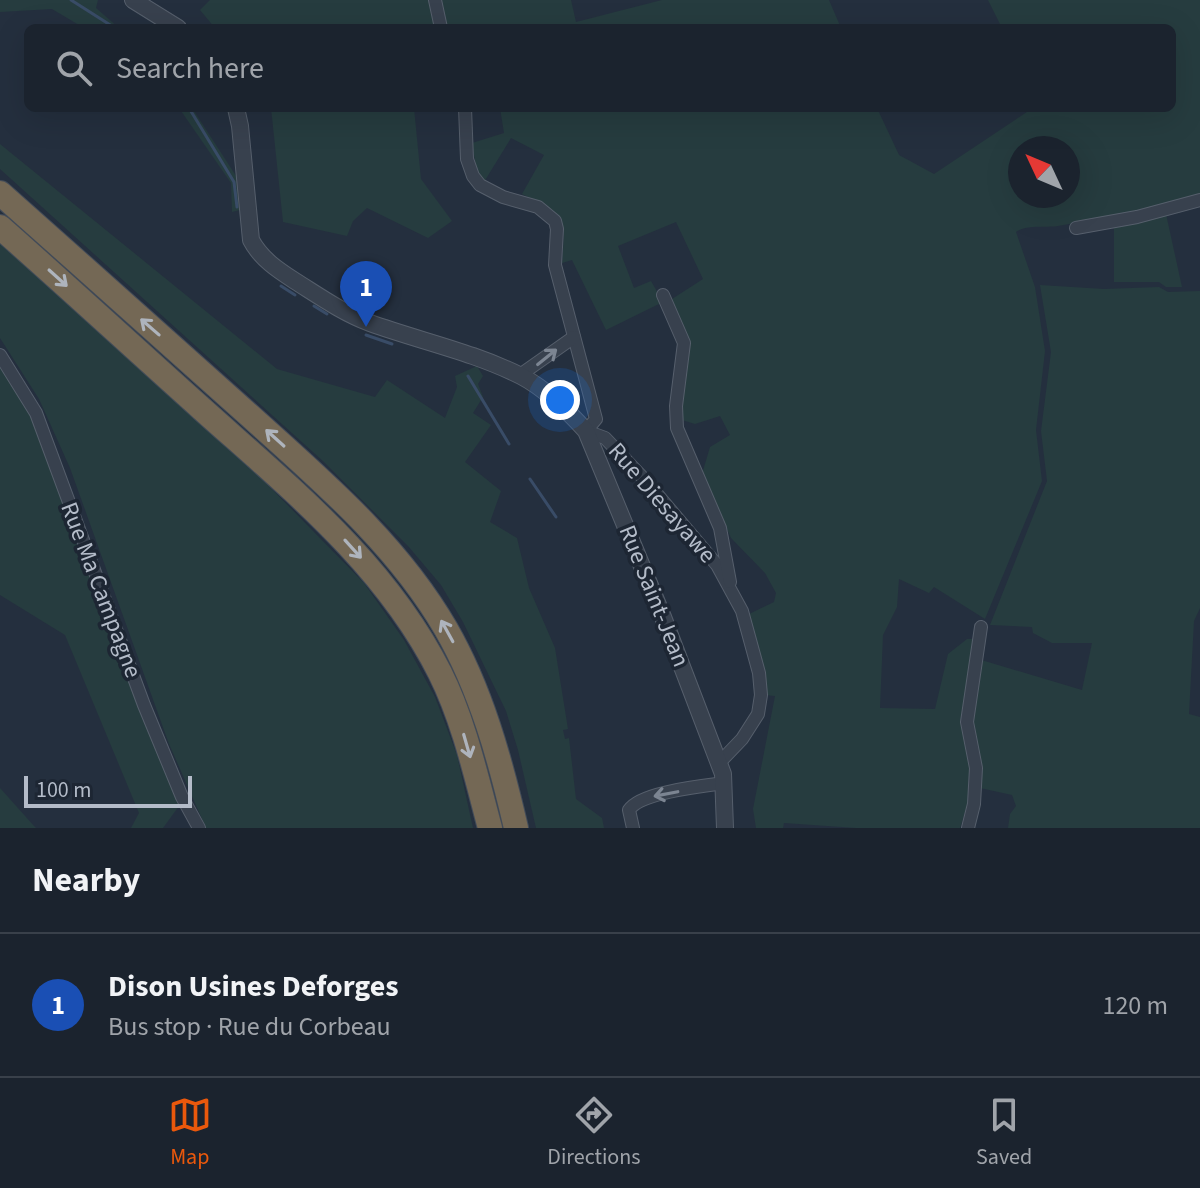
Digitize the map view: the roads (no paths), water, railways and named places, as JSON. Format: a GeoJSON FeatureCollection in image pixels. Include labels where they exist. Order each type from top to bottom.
{"type":"FeatureCollection","features":[{"type":"Feature","properties":{"kind":"highway"},"geometry":{"type":"LineString","coordinates":[[0,193],[256,421],[366,525],[424,593],[462,660],[479,702],[499,755],[516,828]]}},
{"type":"Feature","properties":{"kind":"highway"},"geometry":{"type":"LineString","coordinates":[[0,227],[305,501],[375,574],[419,637],[440,674],[459,720],[490,828]]}},
{"type":"Feature","properties":{"kind":"highway"},"geometry":{"type":"LineString","coordinates":[[479,702],[511,756],[530,828]]}},
{"type":"Feature","properties":{"kind":"street"},"geometry":{"type":"LineString","coordinates":[[133,0],[172,24]]}},
{"type":"Feature","properties":{"kind":"street"},"geometry":{"type":"LineString","coordinates":[[435,0],[440,24]]}},
{"type":"Feature","properties":{"kind":"street"},"geometry":{"type":"LineString","coordinates":[[237,112],[251,240],[256,251],[274,267],[334,306],[369,322],[448,347],[520,375],[538,386],[586,431],[596,419],[555,265],[555,221],[538,207],[503,197],[480,185],[467,159],[465,112]]}},
{"type":"Feature","properties":{"kind":"street"},"geometry":{"type":"LineString","coordinates":[[1076,228],[1137,217],[1200,200]]}},
{"type":"Feature","properties":{"kind":"street","name":"Rue Diesayawe"},"geometry":{"type":"LineString","coordinates":[[663,295],[684,343],[676,406],[677,428],[720,528],[730,585]]}},
{"type":"Feature","properties":{"kind":"street"},"geometry":{"type":"LineString","coordinates":[[520,375],[574,337]]}},
{"type":"Feature","properties":{"kind":"street","name":"Rue Ma Campagne"},"geometry":{"type":"LineString","coordinates":[[0,355],[36,413],[144,705],[182,797],[199,828]]}},
{"type":"Feature","properties":{"kind":"street","name":"Rue Diesayawe"},"geometry":{"type":"LineString","coordinates":[[586,431],[605,438],[619,450],[687,527],[730,585],[742,611],[759,673],[761,695],[758,714],[742,739],[719,763]]}},
{"type":"Feature","properties":{"kind":"street","name":"Rue Saint-Jean"},"geometry":{"type":"LineString","coordinates":[[586,431],[719,763],[725,783],[725,828]]}},
{"type":"Feature","properties":{"kind":"street"},"geometry":{"type":"LineString","coordinates":[[968,828],[976,784],[968,711],[981,627]]}},
{"type":"Feature","properties":{"kind":"street"},"geometry":{"type":"LineString","coordinates":[[633,828],[629,810],[634,803],[653,796],[725,783]]}},
{"type":"Feature","properties":{"kind":"waterway"},"geometry":{"type":"LineString","coordinates":[[71,0],[109,24]]}},
{"type":"Feature","properties":{"kind":"waterway"},"geometry":{"type":"LineString","coordinates":[[191,112],[234,182],[237,207]]}},
{"type":"Feature","properties":{"kind":"waterway"},"geometry":{"type":"LineString","coordinates":[[281,286],[295,295]]}},
{"type":"Feature","properties":{"kind":"waterway"},"geometry":{"type":"LineString","coordinates":[[314,306],[327,314]]}},
{"type":"Feature","properties":{"kind":"waterway"},"geometry":{"type":"LineString","coordinates":[[366,335],[392,344]]}},
{"type":"Feature","properties":{"kind":"waterway"},"geometry":{"type":"LineString","coordinates":[[468,376],[509,444]]}},
{"type":"Feature","properties":{"kind":"waterway"},"geometry":{"type":"LineString","coordinates":[[530,479],[556,517]]}},
{"type":"Feature","properties":{"kind":"place","name":"Dison Usines Deforges"},"geometry":{"type":"Point","coordinates":[366,327]}}]}
